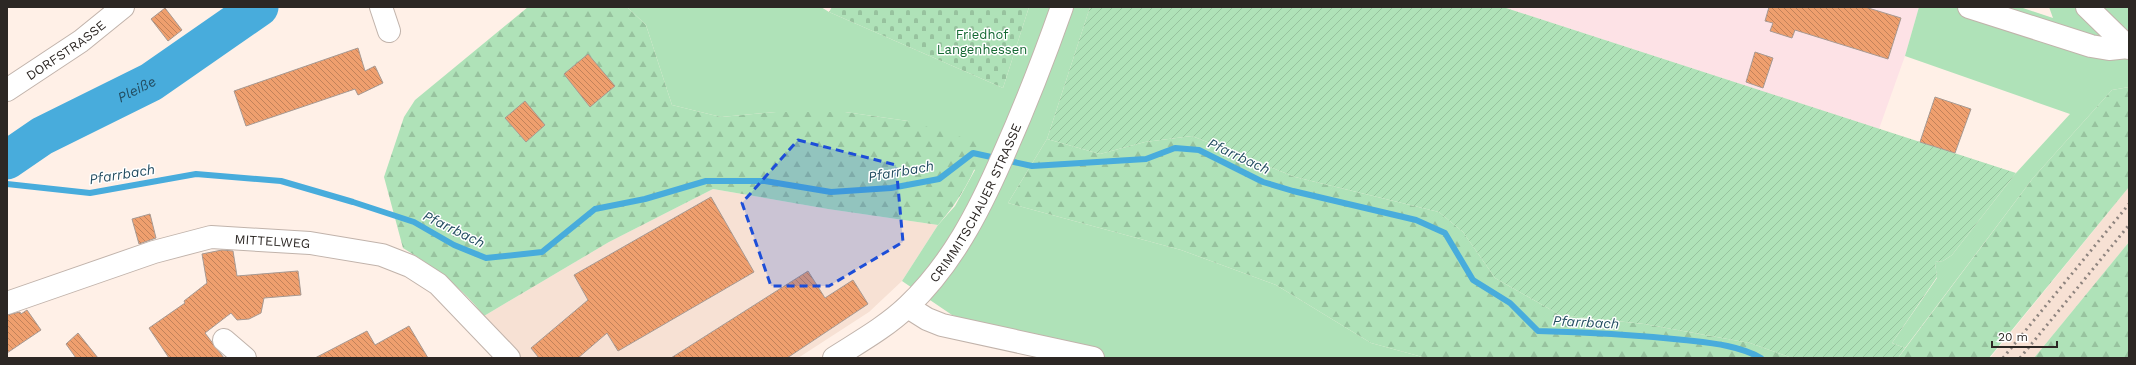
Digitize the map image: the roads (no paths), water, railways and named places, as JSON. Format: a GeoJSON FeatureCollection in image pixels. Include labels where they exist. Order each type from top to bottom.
{"type":"FeatureCollection","features":[{"type":"Feature","properties":{"kind":"street","name":"DORFSTRASSE"},"geometry":{"type":"LineString","coordinates":[[7,90],[82,41],[123,7]]}},
{"type":"Feature","properties":{"kind":"street"},"geometry":{"type":"LineString","coordinates":[[381,7],[389,31]]}},
{"type":"Feature","properties":{"kind":"street","name":"CRIMMITSCHAUER STRASSE"},"geometry":{"type":"LineString","coordinates":[[834,358],[880,330],[908,307],[950,258],[975,217],[995,175],[1015,130],[1062,7]]}},
{"type":"Feature","properties":{"kind":"street"},"geometry":{"type":"LineString","coordinates":[[1970,7],[2091,46],[2109,49],[2128,47]]}},
{"type":"Feature","properties":{"kind":"street"},"geometry":{"type":"LineString","coordinates":[[2087,7],[2128,47]]}},
{"type":"Feature","properties":{"kind":"street","name":"MITTELWEG"},"geometry":{"type":"LineString","coordinates":[[7,303],[154,252],[211,237],[310,243],[382,255],[410,266],[438,284],[509,358]]}},
{"type":"Feature","properties":{"kind":"street"},"geometry":{"type":"LineString","coordinates":[[908,307],[927,319],[942,325],[1093,358]]}},
{"type":"Feature","properties":{"kind":"street"},"geometry":{"type":"LineString","coordinates":[[224,340],[244,358]]}},
{"type":"Feature","properties":{"kind":"waterway","name":"Pleiße"},"geometry":{"type":"LineString","coordinates":[[7,160],[42,136],[151,82],[259,7]]}},
{"type":"Feature","properties":{"kind":"waterway","name":"Pfarrbach"},"geometry":{"type":"LineString","coordinates":[[7,184],[90,193],[196,174],[281,181],[414,222],[454,245],[486,258],[542,252],[595,209],[645,199],[706,181],[765,181],[831,192],[891,188],[939,179],[973,153],[1032,166],[1146,159],[1175,148],[1199,150],[1263,182],[1293,191],[1416,220],[1445,233],[1473,280],[1510,303],[1538,331],[1630,335],[1704,342],[1733,347],[1761,358]]}},
{"type":"Feature","properties":{"kind":"railway"},"geometry":{"type":"LineString","coordinates":[[2003,358],[2129,204]]}},
{"type":"Feature","properties":{"kind":"railway"},"geometry":{"type":"LineString","coordinates":[[2020,358],[2129,225]]}},
{"type":"Feature","properties":{"kind":"park label","name":"Friedhof Langenhessen"},"geometry":{"type":"Point","coordinates":[982,42]}}]}
